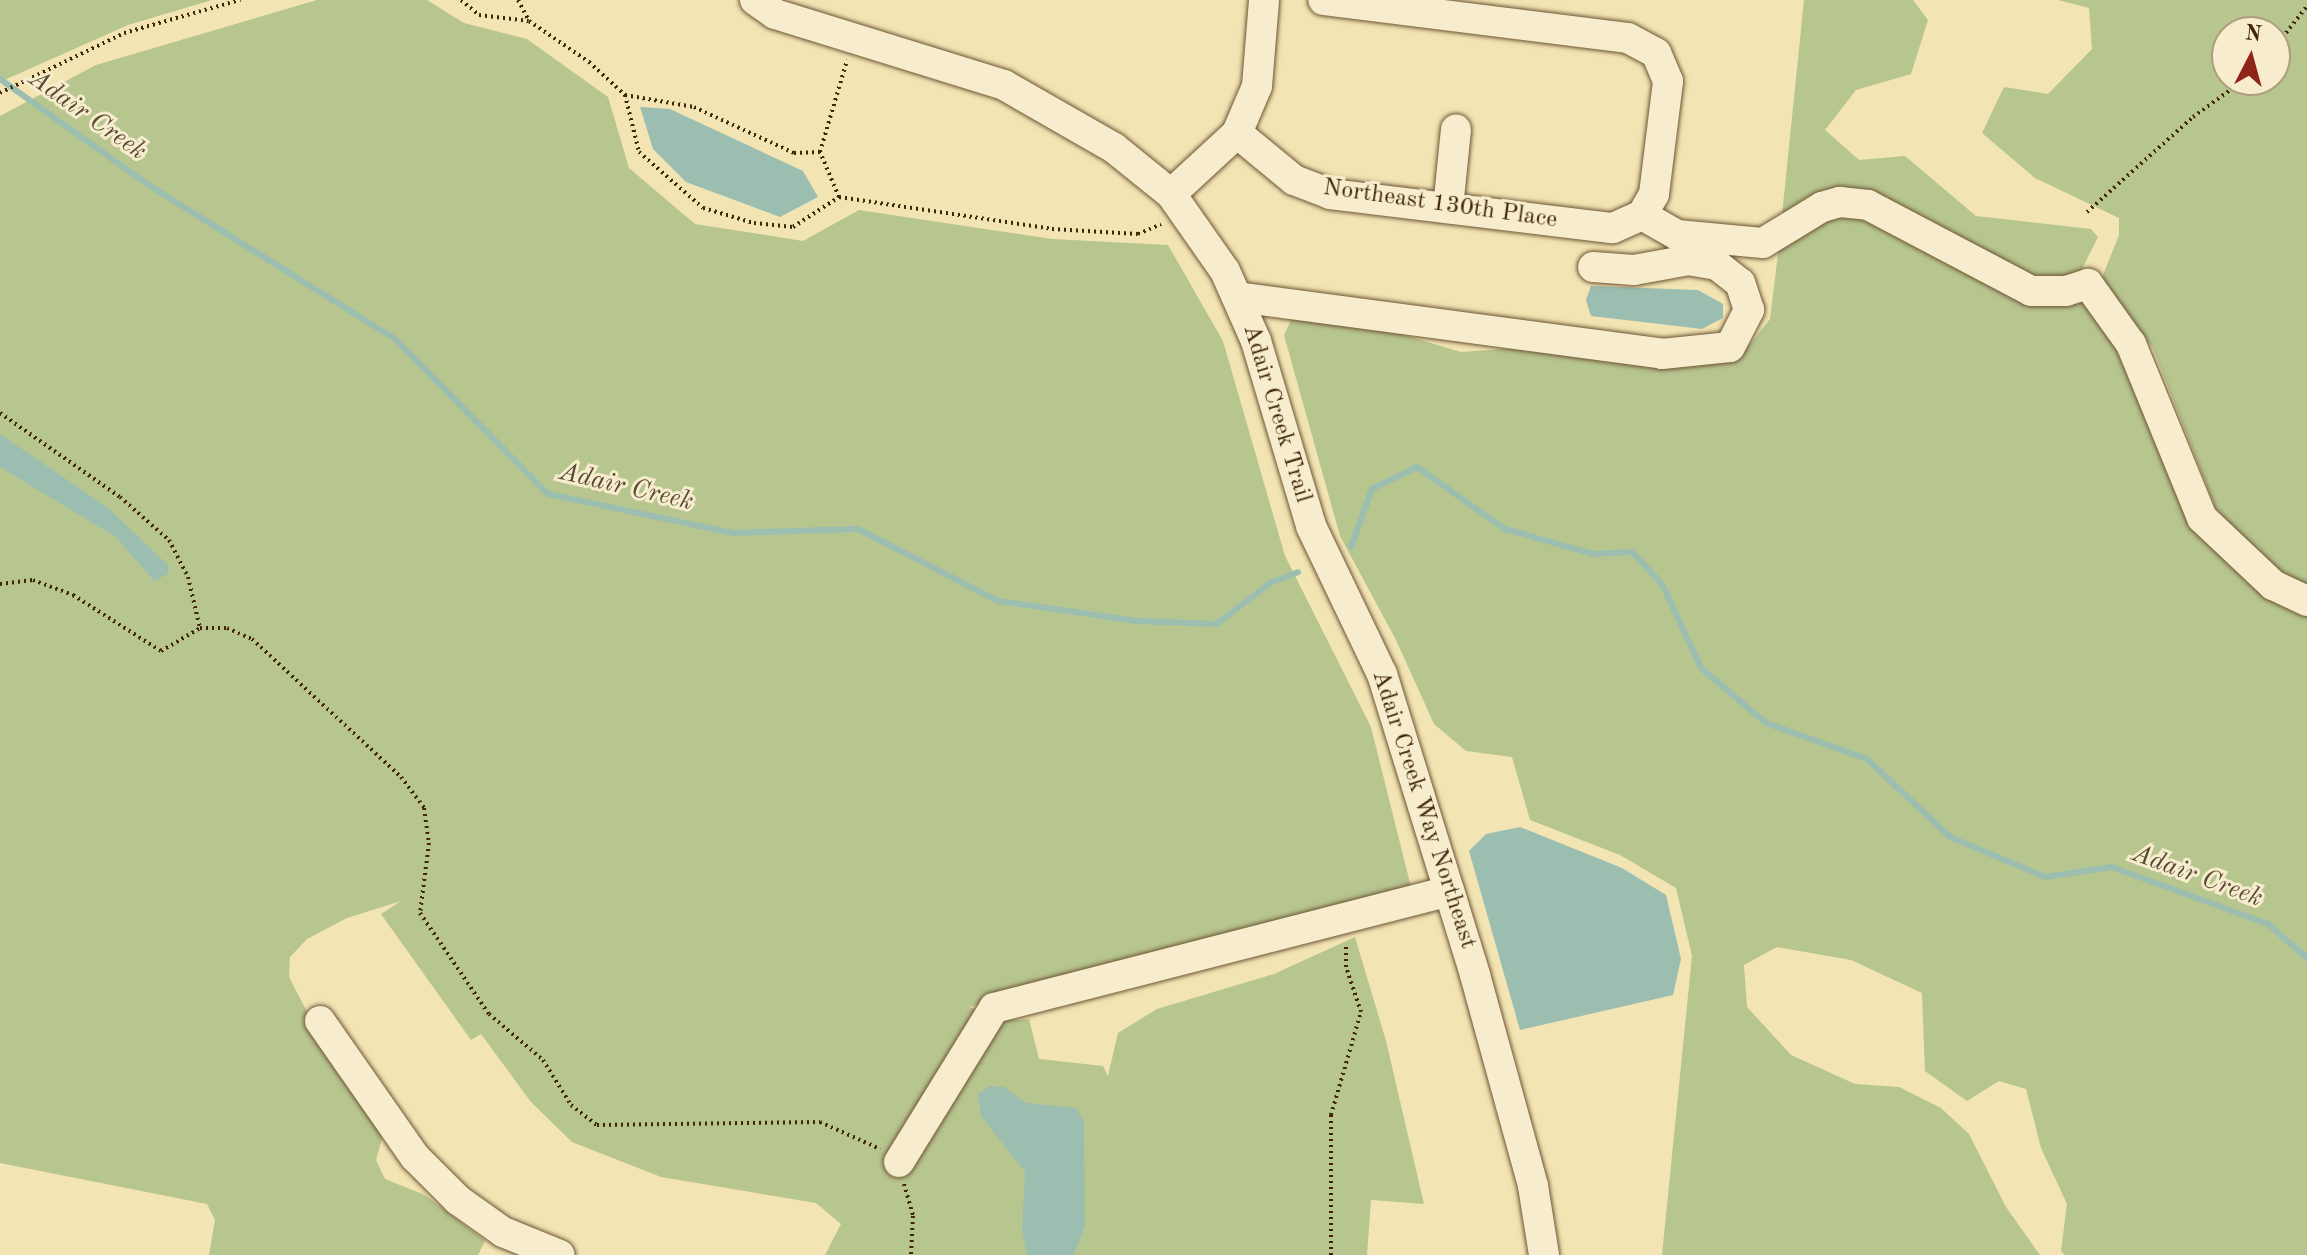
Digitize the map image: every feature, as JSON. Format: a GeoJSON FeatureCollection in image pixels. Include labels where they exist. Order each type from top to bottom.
{"type":"FeatureCollection","features":[{"type":"Feature","properties":{"kind":"street","name":"Adair Creek Way Northeast"},"geometry":{"type":"LineString","coordinates":[[755,0],[775,14],[1004,85],[1114,148],[1225,271],[1256,341],[1311,526],[1382,674],[1449,891],[1533,1186],[1544,1255]]}},
{"type":"Feature","properties":{"kind":"street"},"geometry":{"type":"LineString","coordinates":[[1169,207],[1237,133],[1257,86],[1264,0]]}},
{"type":"Feature","properties":{"kind":"street"},"geometry":{"type":"LineString","coordinates":[[1323,0],[1628,38],[1656,53],[1668,81],[1654,194],[1642,215],[1677,235],[1763,243],[1822,207],[1840,202],[1868,205],[2031,291],[2066,291],[2088,284],[2131,344],[2202,518],[2273,585],[2307,601]]}},
{"type":"Feature","properties":{"kind":"street"},"geometry":{"type":"LineString","coordinates":[[1448,208],[1456,129]]}},
{"type":"Feature","properties":{"kind":"street","name":"Northeast 130th Place"},"geometry":{"type":"LineString","coordinates":[[1237,133],[1294,180],[1330,194],[1613,228],[1642,215]]}},
{"type":"Feature","properties":{"kind":"street"},"geometry":{"type":"LineString","coordinates":[[1237,297],[1662,354],[1730,347],[1749,310],[1740,283],[1717,265],[1689,260],[1634,270],[1593,267]]}},
{"type":"Feature","properties":{"kind":"street"},"geometry":{"type":"LineString","coordinates":[[899,1162],[994,1008],[1449,891]]}},
{"type":"Feature","properties":{"kind":"street"},"geometry":{"type":"LineString","coordinates":[[320,1021],[415,1157],[458,1200],[503,1232],[560,1255]]}},
{"type":"Feature","properties":{"kind":"path"},"geometry":{"type":"LineString","coordinates":[[0,93],[124,33],[240,0]]}},
{"type":"Feature","properties":{"kind":"path"},"geometry":{"type":"LineString","coordinates":[[461,0],[479,15],[529,21],[589,62],[625,95],[694,107],[794,153],[820,152]]}},
{"type":"Feature","properties":{"kind":"path"},"geometry":{"type":"LineString","coordinates":[[518,0],[529,21]]}},
{"type":"Feature","properties":{"kind":"path"},"geometry":{"type":"LineString","coordinates":[[2291,26],[2307,6]]}},
{"type":"Feature","properties":{"kind":"path"},"geometry":{"type":"LineString","coordinates":[[839,197],[820,152],[853,39]]}},
{"type":"Feature","properties":{"kind":"path"},"geometry":{"type":"LineString","coordinates":[[625,95],[639,152],[703,208],[754,223],[793,227],[839,197],[1052,229],[1138,234],[1169,207]]}},
{"type":"Feature","properties":{"kind":"path"},"geometry":{"type":"LineString","coordinates":[[2087,212],[2193,117],[2222,96]]}},
{"type":"Feature","properties":{"kind":"path"},"geometry":{"type":"LineString","coordinates":[[0,413],[120,497],[169,540],[188,577],[200,628]]}},
{"type":"Feature","properties":{"kind":"path"},"geometry":{"type":"LineString","coordinates":[[0,584],[33,580],[73,595],[161,651],[200,628],[227,628],[252,639],[401,777],[424,808],[429,843],[420,913],[489,1014],[543,1060],[571,1105],[597,1125],[820,1122],[873,1144],[899,1162],[913,1216],[911,1255]]}},
{"type":"Feature","properties":{"kind":"path"},"geometry":{"type":"LineString","coordinates":[[1331,1255],[1331,1115],[1361,1012],[1346,967],[1342,919]]}},
{"type":"Feature","properties":{"kind":"green space"},"geometry":{"type":"Polygon","coordinates":[[[0,0],[212,0],[128,25],[0,82],[0,0]]]}},
{"type":"Feature","properties":{"kind":"green space"},"geometry":{"type":"Polygon","coordinates":[[[317,0],[427,0],[464,23],[527,39],[608,97],[629,168],[695,224],[803,241],[859,210],[1052,239],[1168,245],[1223,341],[1285,556],[1371,727],[1411,887],[969,1007],[1012,1020],[1029,1019],[1039,1059],[1103,1066],[1108,1076],[1118,1033],[1157,1009],[1274,974],[1355,937],[1386,1041],[1424,1204],[1371,1200],[1367,1255],[825,1255],[841,1224],[816,1203],[661,1177],[572,1142],[531,1102],[481,1034],[471,1040],[381,914],[401,901],[347,918],[307,939],[290,957],[289,977],[330,1056],[386,1124],[376,1160],[385,1179],[425,1195],[485,1241],[478,1255],[209,1255],[215,1220],[207,1204],[0,1163],[0,116],[96,65],[317,0]]]}},
{"type":"Feature","properties":{"kind":"green space"},"geometry":{"type":"Polygon","coordinates":[[[1804,0],[1913,0],[1928,20],[1911,74],[1856,90],[1825,130],[1859,160],[1905,156],[1976,216],[2091,229],[2098,237],[2080,273],[2051,278],[2011,271],[1896,206],[1781,225],[1804,0]]]}},
{"type":"Feature","properties":{"kind":"green space"},"geometry":{"type":"Polygon","coordinates":[[[2058,0],[2307,0],[2307,590],[2285,581],[2216,509],[2153,348],[2099,285],[2119,235],[2119,218],[2035,178],[1982,133],[2004,87],[2048,94],[2092,49],[2089,8],[2058,0]]]}},
{"type":"Feature","properties":{"kind":"green space"},"geometry":{"type":"Polygon","coordinates":[[[1850,212],[2085,298],[2123,348],[2195,522],[2307,612],[2307,1255],[2065,1255],[2061,1251],[2067,1204],[2041,1148],[2026,1089],[1999,1081],[1967,1101],[1925,1071],[1922,993],[1851,960],[1777,947],[1744,965],[1747,1007],[1791,1055],[1855,1084],[1899,1087],[1941,1108],[1969,1134],[2006,1207],[2040,1255],[1662,1255],[1692,956],[1676,888],[1620,855],[1530,820],[1512,757],[1466,751],[1434,724],[1396,640],[1340,536],[1284,335],[1292,318],[1397,333],[1461,352],[1532,347],[1672,368],[1737,361],[1770,319],[1779,246],[1822,217],[1850,212]]]}},
{"type":"Feature","properties":{"kind":"shaded area"},"geometry":{"type":"Polygon","coordinates":[[[640,107],[670,109],[803,171],[818,197],[780,217],[686,182],[653,149],[640,107]]]}},
{"type":"Feature","properties":{"kind":"shaded area"},"geometry":{"type":"Polygon","coordinates":[[[1591,286],[1698,290],[1723,304],[1723,318],[1702,329],[1591,316],[1586,300],[1591,286]]]}},
{"type":"Feature","properties":{"kind":"shaded area"},"geometry":{"type":"Polygon","coordinates":[[[0,434],[107,507],[169,566],[168,574],[154,581],[116,537],[0,467],[0,434]]]}},
{"type":"Feature","properties":{"kind":"shaded area"},"geometry":{"type":"Polygon","coordinates":[[[1520,827],[1622,868],[1666,895],[1681,959],[1673,995],[1520,1030],[1469,851],[1486,834],[1520,827]]]}},
{"type":"Feature","properties":{"kind":"shaded area"},"geometry":{"type":"Polygon","coordinates":[[[990,1086],[1004,1087],[1026,1103],[1076,1108],[1084,1122],[1085,1226],[1074,1255],[1027,1255],[1022,1230],[1025,1172],[981,1116],[978,1094],[990,1086]]]}},
{"type":"Feature","properties":{"kind":"waterway","name":"Adair Creek"},"geometry":{"type":"LineString","coordinates":[[0,79],[147,184],[395,339],[548,494],[733,533],[858,529],[998,601],[1137,621],[1217,624],[1270,583],[1298,572]]}},
{"type":"Feature","properties":{"kind":"waterway","name":"Adair Creek"},"geometry":{"type":"LineString","coordinates":[[1351,547],[1372,489],[1417,467],[1505,529],[1593,554],[1632,552],[1662,584],[1701,668],[1766,723],[1867,759],[1950,837],[2045,877],[2112,867],[2268,924],[2307,958]]}}]}
